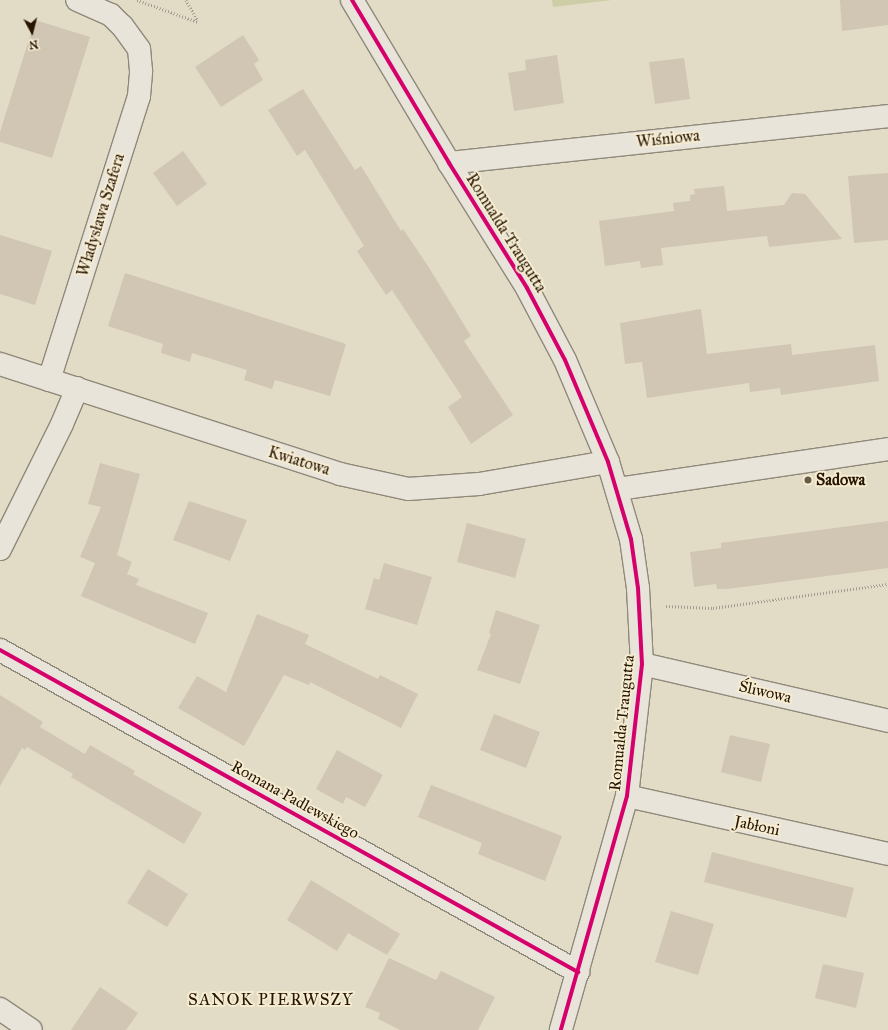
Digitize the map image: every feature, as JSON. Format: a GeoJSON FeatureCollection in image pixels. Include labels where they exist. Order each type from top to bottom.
{"type":"FeatureCollection","features":[{"type":"Feature","properties":{"kind":"street","name":"Władysława Szafera"},"geometry":{"type":"LineString","coordinates":[[49,380],[139,96],[141,71],[139,49],[111,15],[76,0]]}},
{"type":"Feature","properties":{"kind":"street","name":"Romualda Traugutta"},"geometry":{"type":"LineString","coordinates":[[352,0],[448,163],[531,294],[565,360],[608,462],[618,489],[631,538],[638,588],[642,664],[627,796],[561,1030]]}},
{"type":"Feature","properties":{"kind":"street","name":"Wiśniowa"},"geometry":{"type":"LineString","coordinates":[[448,163],[888,116]]}},
{"type":"Feature","properties":{"kind":"street","name":"Kwiatowa"},"geometry":{"type":"LineString","coordinates":[[0,364],[77,388],[158,417],[340,474],[408,489],[478,484],[608,462]]}},
{"type":"Feature","properties":{"kind":"street"},"geometry":{"type":"LineString","coordinates":[[0,549],[62,424],[77,388]]}},
{"type":"Feature","properties":{"kind":"street"},"geometry":{"type":"LineString","coordinates":[[618,489],[888,449]]}},
{"type":"Feature","properties":{"kind":"street","name":"Romana Padlewskiego"},"geometry":{"type":"LineString","coordinates":[[0,650],[578,972]]}},
{"type":"Feature","properties":{"kind":"street","name":"Śliwowa"},"geometry":{"type":"LineString","coordinates":[[642,664],[888,721]]}},
{"type":"Feature","properties":{"kind":"street","name":"Jabłoni"},"geometry":{"type":"LineString","coordinates":[[627,796],[888,854]]}},
{"type":"Feature","properties":{"kind":"street"},"geometry":{"type":"LineString","coordinates":[[0,1010],[31,1030]]}},
{"type":"Feature","properties":{"kind":"path"},"geometry":{"type":"LineString","coordinates":[[137,0],[198,22],[186,0]]}},
{"type":"Feature","properties":{"kind":"path"},"geometry":{"type":"LineString","coordinates":[[661,606],[713,608],[888,584]]}},
{"type":"Feature","properties":{"kind":"green space"},"geometry":{"type":"Polygon","coordinates":[[[552,0],[612,0],[553,7],[552,0]]]}},
{"type":"Feature","properties":{"kind":"building"},"geometry":{"type":"Polygon","coordinates":[[[840,0],[888,0],[888,25],[842,31],[840,0]]]}},
{"type":"Feature","properties":{"kind":"building"},"geometry":{"type":"Polygon","coordinates":[[[35,20],[90,37],[52,158],[0,142],[0,132],[35,20]]]}},
{"type":"Feature","properties":{"kind":"building"},"geometry":{"type":"Polygon","coordinates":[[[243,35],[259,60],[254,64],[263,80],[221,107],[195,67],[243,35]]]}},
{"type":"Feature","properties":{"kind":"building"},"geometry":{"type":"Polygon","coordinates":[[[557,55],[564,103],[514,111],[508,73],[526,70],[525,60],[557,55]]]}},
{"type":"Feature","properties":{"kind":"building"},"geometry":{"type":"Polygon","coordinates":[[[684,58],[690,99],[655,104],[649,62],[684,58]]]}},
{"type":"Feature","properties":{"kind":"building"},"geometry":{"type":"Polygon","coordinates":[[[303,89],[355,170],[361,166],[401,231],[403,229],[428,266],[471,336],[464,341],[513,415],[471,444],[448,407],[462,397],[392,290],[386,295],[357,251],[364,246],[305,150],[297,156],[268,110],[303,89]]]}},
{"type":"Feature","properties":{"kind":"building"},"geometry":{"type":"Polygon","coordinates":[[[183,151],[207,184],[177,206],[153,173],[183,151]]]}},
{"type":"Feature","properties":{"kind":"building"},"geometry":{"type":"Polygon","coordinates":[[[888,173],[888,240],[854,243],[848,176],[888,173]]]}},
{"type":"Feature","properties":{"kind":"building"},"geometry":{"type":"Polygon","coordinates":[[[724,186],[727,211],[784,205],[792,193],[805,194],[842,239],[769,247],[767,236],[661,248],[663,265],[641,268],[640,261],[605,266],[599,221],[674,211],[673,203],[690,201],[690,195],[695,194],[694,189],[724,186]]]}},
{"type":"Feature","properties":{"kind":"building"},"geometry":{"type":"Polygon","coordinates":[[[0,235],[52,251],[35,305],[0,294],[0,235]]]}},
{"type":"Feature","properties":{"kind":"building"},"geometry":{"type":"Polygon","coordinates":[[[125,273],[346,344],[330,396],[275,380],[272,389],[244,380],[247,370],[192,353],[190,362],[161,353],[163,344],[108,326],[125,273]]]}},
{"type":"Feature","properties":{"kind":"building"},"geometry":{"type":"Polygon","coordinates":[[[701,309],[707,354],[791,344],[792,355],[875,345],[879,381],[781,395],[780,388],[750,392],[749,383],[647,398],[642,362],[625,364],[620,323],[701,309]]]}},
{"type":"Feature","properties":{"kind":"building"},"geometry":{"type":"Polygon","coordinates":[[[100,463],[140,474],[117,555],[132,562],[127,574],[139,579],[136,585],[208,613],[195,644],[81,596],[95,563],[80,557],[101,507],[88,504],[100,463]]]}},
{"type":"Feature","properties":{"kind":"building"},"geometry":{"type":"Polygon","coordinates":[[[189,501],[247,520],[230,561],[173,540],[189,501]]]}},
{"type":"Feature","properties":{"kind":"building"},"geometry":{"type":"Polygon","coordinates":[[[888,521],[888,568],[727,589],[717,589],[716,584],[694,587],[690,552],[721,548],[721,543],[888,521]]]}},
{"type":"Feature","properties":{"kind":"building"},"geometry":{"type":"Polygon","coordinates":[[[467,523],[526,539],[515,578],[457,562],[467,523]]]}},
{"type":"Feature","properties":{"kind":"building"},"geometry":{"type":"Polygon","coordinates":[[[384,563],[432,577],[417,625],[365,609],[374,578],[379,580],[384,563]]]}},
{"type":"Feature","properties":{"kind":"building"},"geometry":{"type":"Polygon","coordinates":[[[496,610],[540,625],[520,684],[477,670],[491,634],[489,633],[496,610]]]}},
{"type":"Feature","properties":{"kind":"building"},"geometry":{"type":"Polygon","coordinates":[[[257,614],[309,635],[305,644],[378,679],[380,675],[418,694],[401,728],[310,682],[309,685],[284,675],[244,746],[178,708],[197,676],[226,692],[257,614]]]}},
{"type":"Feature","properties":{"kind":"building"},"geometry":{"type":"Polygon","coordinates":[[[0,695],[43,722],[40,727],[85,754],[90,745],[135,771],[133,774],[202,813],[184,844],[71,777],[73,774],[27,747],[25,750],[22,748],[0,786],[0,695]]]}},
{"type":"Feature","properties":{"kind":"building"},"geometry":{"type":"Polygon","coordinates":[[[494,714],[540,732],[526,768],[480,750],[494,714]]]}},
{"type":"Feature","properties":{"kind":"building"},"geometry":{"type":"Polygon","coordinates":[[[730,735],[770,744],[761,782],[721,772],[730,735]]]}},
{"type":"Feature","properties":{"kind":"building"},"geometry":{"type":"Polygon","coordinates":[[[337,750],[383,775],[365,807],[346,797],[343,804],[316,789],[337,750]]]}},
{"type":"Feature","properties":{"kind":"building"},"geometry":{"type":"Polygon","coordinates":[[[431,785],[562,836],[545,881],[478,854],[482,843],[418,817],[431,785]]]}},
{"type":"Feature","properties":{"kind":"building"},"geometry":{"type":"Polygon","coordinates":[[[712,852],[854,888],[846,918],[704,882],[712,852]]]}},
{"type":"Feature","properties":{"kind":"building"},"geometry":{"type":"Polygon","coordinates":[[[148,869],[188,894],[167,927],[127,903],[148,869]]]}},
{"type":"Feature","properties":{"kind":"building"},"geometry":{"type":"Polygon","coordinates":[[[311,880],[400,934],[387,955],[348,933],[337,951],[287,920],[311,880]]]}},
{"type":"Feature","properties":{"kind":"building"},"geometry":{"type":"Polygon","coordinates":[[[671,911],[714,924],[698,975],[655,962],[671,911]]]}},
{"type":"Feature","properties":{"kind":"building"},"geometry":{"type":"Polygon","coordinates":[[[389,958],[436,980],[441,971],[495,997],[478,1030],[400,1030],[378,1019],[380,1013],[365,1007],[389,958]]]}},
{"type":"Feature","properties":{"kind":"building"},"geometry":{"type":"Polygon","coordinates":[[[823,964],[864,973],[856,1008],[815,998],[823,964]]]}},
{"type":"Feature","properties":{"kind":"building"},"geometry":{"type":"Polygon","coordinates":[[[100,987],[138,1013],[126,1030],[71,1030],[100,987]]]}},
{"type":"Feature","properties":{"kind":"cycle path"},"geometry":{"type":"LineString","coordinates":[[352,0],[449,163],[527,288],[565,360],[608,462],[631,539],[638,588],[642,664],[627,796],[561,1030]]}},
{"type":"Feature","properties":{"kind":"cycle path"},"geometry":{"type":"LineString","coordinates":[[0,650],[578,972]]}},
{"type":"Feature","properties":{"kind":"place","name":"Sadowa"},"geometry":{"type":"Point","coordinates":[808,480]}},
{"type":"Feature","properties":{"kind":"district","name":"SANOK PIERWSZY"},"geometry":{"type":"Point","coordinates":[271,1000]}}]}
